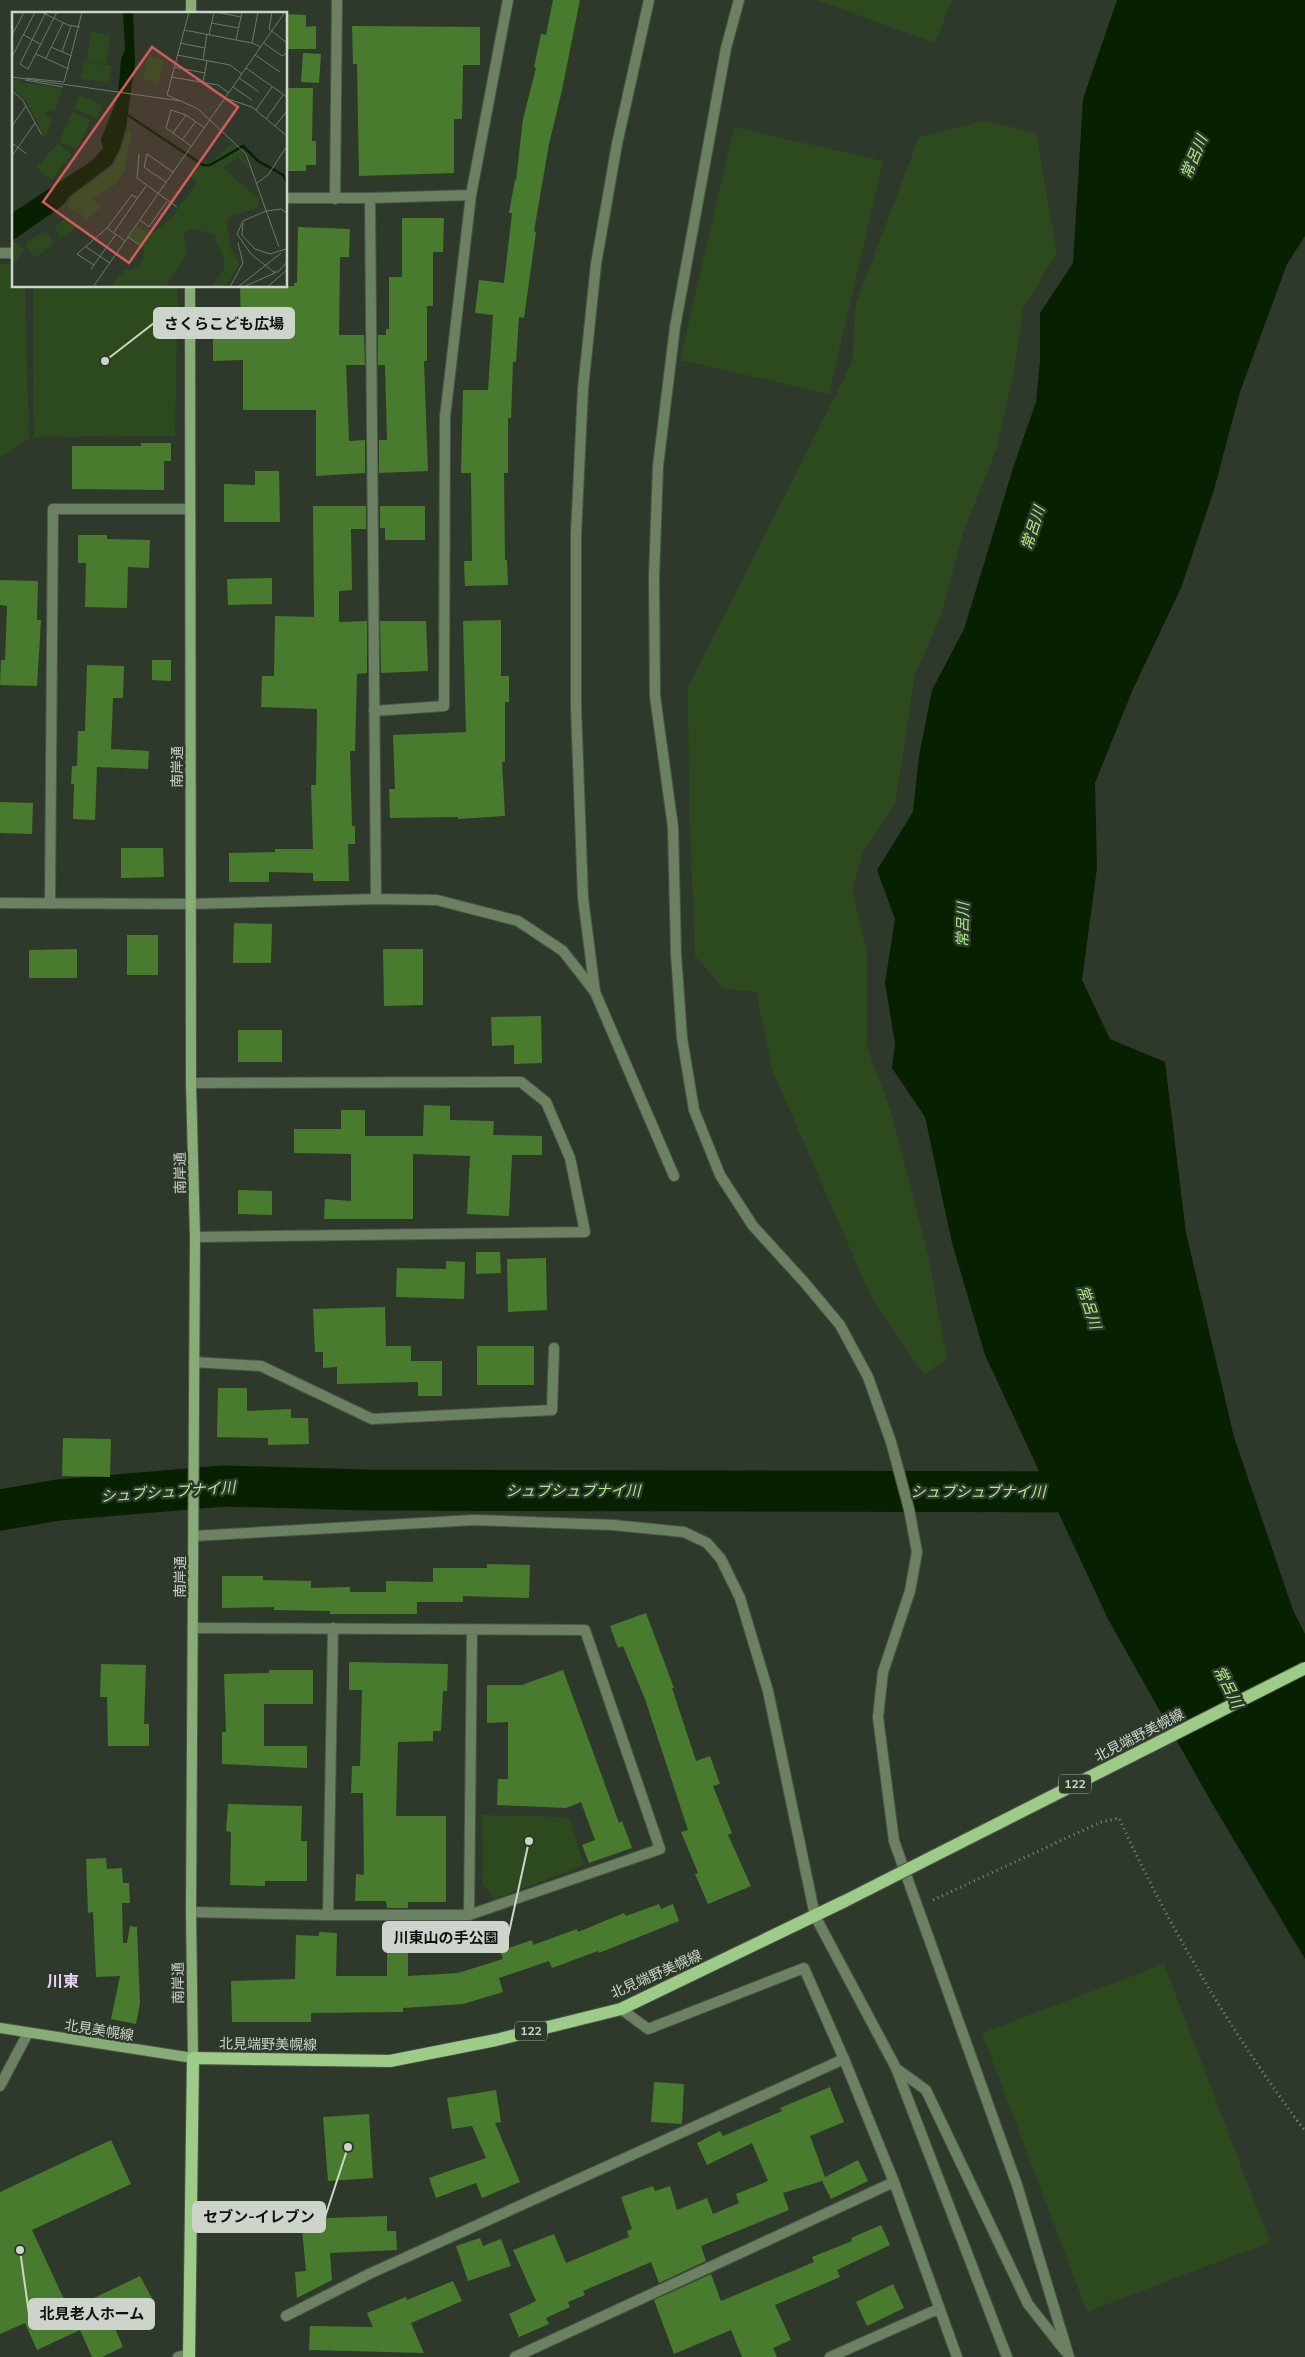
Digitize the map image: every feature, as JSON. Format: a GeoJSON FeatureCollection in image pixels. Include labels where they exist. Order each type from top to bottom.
{"type":"FeatureCollection","features":[{"type":"Feature","properties":{"kind":"main road","name":"南岸通"},"geometry":{"type":"LineString","coordinates":[[190,288],[191,904],[195,1237],[191,1912],[193,2058]]}},
{"type":"Feature","properties":{"kind":"main road","name":"北見端野美幌線"},"geometry":{"type":"LineString","coordinates":[[193,2058],[390,2061],[496,2040],[621,2008],[815,1916],[1305,1668]]}},
{"type":"Feature","properties":{"kind":"main road","name":"北見美幌線"},"geometry":{"type":"LineString","coordinates":[[0,2028],[193,2058]]}},
{"type":"Feature","properties":{"kind":"main road"},"geometry":{"type":"LineString","coordinates":[[185,2356],[193,2058]]}},
{"type":"Feature","properties":{"kind":"street"},"geometry":{"type":"LineString","coordinates":[[335,198],[337,0]]}},
{"type":"Feature","properties":{"kind":"street"},"geometry":{"type":"LineString","coordinates":[[374,710],[444,706],[445,417],[471,195],[508,0]]}},
{"type":"Feature","properties":{"kind":"street"},"geometry":{"type":"LineString","coordinates":[[595,992],[583,898],[576,707],[576,534],[583,389],[596,264],[617,144],[649,0]]}},
{"type":"Feature","properties":{"kind":"street"},"geometry":{"type":"LineString","coordinates":[[739,0],[726,48],[677,318],[658,466],[654,577],[655,696],[673,827],[676,954],[682,1038],[694,1110],[720,1175],[753,1226],[840,1325],[868,1376],[891,1442],[909,1510],[917,1552],[910,1591],[883,1672],[878,1718],[894,1841],[1017,2185],[1069,2357]]}},
{"type":"Feature","properties":{"kind":"street"},"geometry":{"type":"LineString","coordinates":[[288,198],[471,195]]}},
{"type":"Feature","properties":{"kind":"street"},"geometry":{"type":"LineString","coordinates":[[370,198],[376,899]]}},
{"type":"Feature","properties":{"kind":"street"},"geometry":{"type":"LineString","coordinates":[[50,903],[52,509],[190,510]]}},
{"type":"Feature","properties":{"kind":"street"},"geometry":{"type":"LineString","coordinates":[[0,903],[191,904],[376,899],[437,900],[518,921],[563,951],[595,992],[674,1176]]}},
{"type":"Feature","properties":{"kind":"street"},"geometry":{"type":"LineString","coordinates":[[192,1083],[521,1082],[546,1102],[570,1158],[585,1232],[195,1237]]}},
{"type":"Feature","properties":{"kind":"street"},"geometry":{"type":"LineString","coordinates":[[194,1362],[260,1366],[372,1419],[552,1410],[554,1348]]}},
{"type":"Feature","properties":{"kind":"street"},"geometry":{"type":"LineString","coordinates":[[194,1536],[474,1520],[622,1526],[684,1532],[707,1543],[721,1559],[740,1598],[768,1691],[815,1916],[896,2068],[1008,2357]]}},
{"type":"Feature","properties":{"kind":"street"},"geometry":{"type":"LineString","coordinates":[[191,1912],[328,1915],[469,1914],[660,1849],[585,1630],[193,1628]]}},
{"type":"Feature","properties":{"kind":"street"},"geometry":{"type":"LineString","coordinates":[[328,1915],[333,1628]]}},
{"type":"Feature","properties":{"kind":"street"},"geometry":{"type":"LineString","coordinates":[[469,1914],[472,1630]]}},
{"type":"Feature","properties":{"kind":"street"},"geometry":{"type":"LineString","coordinates":[[621,2008],[648,2029],[804,1968],[844,2059],[894,2182],[938,2309],[957,2357]]}},
{"type":"Feature","properties":{"kind":"street"},"geometry":{"type":"LineString","coordinates":[[0,2086],[28,2033]]}},
{"type":"Feature","properties":{"kind":"street"},"geometry":{"type":"LineString","coordinates":[[286,2316],[378,2270],[844,2059]]}},
{"type":"Feature","properties":{"kind":"street"},"geometry":{"type":"LineString","coordinates":[[896,2068],[926,2090],[1028,2304],[1069,2357]]}},
{"type":"Feature","properties":{"kind":"street"},"geometry":{"type":"LineString","coordinates":[[521,2356],[894,2182]]}},
{"type":"Feature","properties":{"kind":"street"},"geometry":{"type":"LineString","coordinates":[[830,2357],[938,2309]]}},
{"type":"Feature","properties":{"kind":"path"},"geometry":{"type":"LineString","coordinates":[[919,1907],[1100,1822],[1119,1818],[1143,1870],[1193,1960],[1259,2069],[1305,2131]]}},
{"type":"Feature","properties":{"kind":"shaded area"},"geometry":{"type":"Polygon","coordinates":[[[816,0],[952,0],[935,43],[816,0]]]}},
{"type":"Feature","properties":{"kind":"shaded area"},"geometry":{"type":"Polygon","coordinates":[[[984,121],[1036,133],[1057,253],[1023,309],[1014,371],[996,450],[962,536],[941,616],[915,674],[895,805],[864,850],[852,889],[867,954],[867,1047],[891,1112],[928,1255],[947,1359],[924,1375],[871,1297],[772,1069],[756,992],[723,988],[695,956],[689,801],[688,687],[852,363],[856,303],[919,137],[984,121]]]}},
{"type":"Feature","properties":{"kind":"shaded area"},"geometry":{"type":"Polygon","coordinates":[[[734,127],[883,161],[829,394],[680,360],[734,127]]]}},
{"type":"Feature","properties":{"kind":"shaded area"},"geometry":{"type":"Polygon","coordinates":[[[0,263],[12,266],[12,288],[25,288],[29,438],[0,458],[0,263]]]}},
{"type":"Feature","properties":{"kind":"shaded area"},"geometry":{"type":"Polygon","coordinates":[[[33,288],[178,288],[175,436],[34,437],[33,288]]]}},
{"type":"Feature","properties":{"kind":"shaded area"},"geometry":{"type":"Polygon","coordinates":[[[482,1815],[569,1817],[584,1865],[495,1899],[483,1885],[482,1815]]]}},
{"type":"Feature","properties":{"kind":"shaded area"},"geometry":{"type":"Polygon","coordinates":[[[1164,1964],[1270,2242],[1087,2312],[982,2033],[1164,1964]]]}},
{"type":"Feature","properties":{"kind":"water","name":"常呂川"},"geometry":{"type":"Polygon","coordinates":[[[1117,0],[1305,0],[1305,236],[1287,264],[1240,392],[1214,490],[1181,588],[1133,689],[1095,783],[1097,868],[1082,980],[1110,1039],[1165,1062],[1186,1233],[1234,1437],[1293,1610],[1305,1634],[1305,1959],[1213,1805],[1108,1619],[985,1355],[952,1243],[925,1117],[892,1068],[895,1044],[885,983],[895,919],[877,870],[913,812],[919,756],[932,690],[964,629],[1014,465],[1036,402],[1040,361],[1040,313],[1073,263],[1083,99],[1117,0]]]}},
{"type":"Feature","properties":{"kind":"building"},"geometry":{"type":"Polygon","coordinates":[[[553,0],[580,0],[549,144],[534,231],[536,232],[524,318],[519,317],[516,362],[513,362],[511,418],[508,418],[508,473],[504,473],[505,560],[507,560],[508,585],[465,586],[464,561],[472,561],[471,473],[461,473],[463,390],[488,390],[493,315],[475,313],[479,280],[504,283],[512,213],[509,213],[516,180],[523,119],[536,68],[534,67],[541,34],[546,35],[553,0]]]}},
{"type":"Feature","properties":{"kind":"building"},"geometry":{"type":"Polygon","coordinates":[[[288,14],[306,15],[306,27],[316,26],[316,49],[288,49],[288,14]]]}},
{"type":"Feature","properties":{"kind":"building"},"geometry":{"type":"Polygon","coordinates":[[[352,26],[480,27],[480,65],[463,65],[462,119],[454,119],[454,173],[359,176],[357,64],[353,64],[352,26]]]}},
{"type":"Feature","properties":{"kind":"building"},"geometry":{"type":"Polygon","coordinates":[[[303,53],[321,54],[319,83],[301,82],[303,53]]]}},
{"type":"Feature","properties":{"kind":"building"},"geometry":{"type":"Polygon","coordinates":[[[288,88],[313,88],[312,141],[316,141],[316,165],[306,165],[306,171],[288,171],[288,88]]]}},
{"type":"Feature","properties":{"kind":"building"},"geometry":{"type":"Polygon","coordinates":[[[402,218],[444,218],[443,252],[433,252],[433,306],[427,306],[427,361],[424,361],[428,471],[379,473],[379,440],[387,440],[385,365],[378,365],[378,335],[386,335],[386,329],[389,329],[389,277],[402,277],[402,218]]]}},
{"type":"Feature","properties":{"kind":"building"},"geometry":{"type":"Polygon","coordinates":[[[298,227],[350,229],[349,257],[340,257],[339,335],[364,335],[365,365],[346,365],[349,441],[365,440],[365,473],[316,476],[316,410],[243,410],[243,360],[213,361],[213,337],[236,337],[236,334],[241,334],[240,288],[288,288],[288,286],[294,286],[294,283],[297,283],[298,227]]]}},
{"type":"Feature","properties":{"kind":"building"},"geometry":{"type":"Polygon","coordinates":[[[141,443],[171,443],[171,461],[164,461],[164,490],[72,489],[72,446],[141,446],[141,443]]]}},
{"type":"Feature","properties":{"kind":"building"},"geometry":{"type":"Polygon","coordinates":[[[255,471],[279,471],[280,522],[224,522],[224,484],[255,485],[255,471]]]}},
{"type":"Feature","properties":{"kind":"building"},"geometry":{"type":"Polygon","coordinates":[[[313,506],[366,506],[366,529],[351,529],[352,590],[339,591],[339,622],[367,621],[367,673],[357,674],[355,751],[350,751],[352,826],[355,826],[355,844],[348,844],[349,881],[313,881],[313,873],[269,872],[269,882],[229,882],[229,853],[275,852],[275,849],[313,849],[311,785],[316,785],[317,709],[261,707],[262,676],[274,676],[275,616],[314,617],[313,506]]]}},
{"type":"Feature","properties":{"kind":"building"},"geometry":{"type":"Polygon","coordinates":[[[380,506],[425,506],[425,540],[385,540],[385,528],[380,528],[380,506]]]}},
{"type":"Feature","properties":{"kind":"building"},"geometry":{"type":"Polygon","coordinates":[[[78,535],[107,535],[107,539],[150,540],[149,568],[128,567],[127,608],[85,607],[86,563],[78,563],[78,535]]]}},
{"type":"Feature","properties":{"kind":"building"},"geometry":{"type":"Polygon","coordinates":[[[272,578],[272,604],[228,605],[227,579],[272,578]]]}},
{"type":"Feature","properties":{"kind":"building"},"geometry":{"type":"Polygon","coordinates":[[[0,580],[38,581],[37,620],[41,620],[37,686],[0,685],[1,660],[5,660],[7,606],[0,605],[0,580]]]}},
{"type":"Feature","properties":{"kind":"building"},"geometry":{"type":"Polygon","coordinates":[[[501,620],[501,676],[509,676],[509,702],[505,702],[505,762],[502,762],[505,816],[458,819],[458,817],[390,818],[389,789],[395,789],[393,735],[466,732],[463,621],[501,620]]]}},
{"type":"Feature","properties":{"kind":"building"},"geometry":{"type":"Polygon","coordinates":[[[380,621],[426,621],[428,671],[381,673],[380,621]]]}},
{"type":"Feature","properties":{"kind":"building"},"geometry":{"type":"Polygon","coordinates":[[[152,660],[171,660],[171,681],[152,680],[152,660]]]}},
{"type":"Feature","properties":{"kind":"building"},"geometry":{"type":"Polygon","coordinates":[[[87,665],[124,666],[123,698],[113,698],[111,749],[149,751],[148,769],[97,767],[95,820],[73,819],[74,784],[71,784],[72,766],[77,766],[78,731],[85,731],[87,665]]]}},
{"type":"Feature","properties":{"kind":"building"},"geometry":{"type":"Polygon","coordinates":[[[0,802],[33,803],[32,834],[0,833],[0,802]]]}},
{"type":"Feature","properties":{"kind":"building"},"geometry":{"type":"Polygon","coordinates":[[[121,848],[163,848],[164,877],[121,878],[121,848]]]}},
{"type":"Feature","properties":{"kind":"building"},"geometry":{"type":"Polygon","coordinates":[[[234,923],[272,924],[271,963],[233,963],[234,923]]]}},
{"type":"Feature","properties":{"kind":"building"},"geometry":{"type":"Polygon","coordinates":[[[127,935],[158,935],[158,975],[127,975],[127,935]]]}},
{"type":"Feature","properties":{"kind":"building"},"geometry":{"type":"Polygon","coordinates":[[[77,949],[77,978],[29,978],[29,950],[77,949]]]}},
{"type":"Feature","properties":{"kind":"building"},"geometry":{"type":"Polygon","coordinates":[[[383,949],[423,949],[423,1005],[384,1006],[383,949]]]}},
{"type":"Feature","properties":{"kind":"building"},"geometry":{"type":"Polygon","coordinates":[[[541,1016],[542,1063],[514,1064],[514,1045],[492,1046],[491,1017],[541,1016]]]}},
{"type":"Feature","properties":{"kind":"building"},"geometry":{"type":"Polygon","coordinates":[[[238,1030],[282,1030],[282,1062],[238,1062],[238,1030]]]}},
{"type":"Feature","properties":{"kind":"building"},"geometry":{"type":"Polygon","coordinates":[[[424,1105],[450,1106],[450,1120],[494,1121],[493,1135],[542,1136],[542,1155],[512,1155],[509,1216],[467,1214],[470,1156],[413,1154],[413,1219],[324,1219],[325,1199],[351,1201],[351,1154],[294,1153],[294,1129],[341,1129],[341,1110],[365,1110],[365,1136],[423,1136],[424,1105]]]}},
{"type":"Feature","properties":{"kind":"building"},"geometry":{"type":"Polygon","coordinates":[[[238,1190],[272,1191],[272,1215],[238,1214],[238,1190]]]}},
{"type":"Feature","properties":{"kind":"building"},"geometry":{"type":"Polygon","coordinates":[[[476,1252],[500,1252],[501,1273],[476,1274],[476,1252]]]}},
{"type":"Feature","properties":{"kind":"building"},"geometry":{"type":"Polygon","coordinates":[[[546,1258],[547,1310],[508,1312],[507,1259],[546,1258]]]}},
{"type":"Feature","properties":{"kind":"building"},"geometry":{"type":"Polygon","coordinates":[[[446,1261],[465,1262],[464,1299],[396,1297],[397,1268],[446,1269],[446,1261]]]}},
{"type":"Feature","properties":{"kind":"building"},"geometry":{"type":"Polygon","coordinates":[[[385,1307],[386,1346],[411,1346],[411,1361],[442,1361],[442,1396],[418,1396],[418,1382],[337,1384],[337,1367],[323,1368],[323,1352],[315,1352],[313,1309],[385,1307]]]}},
{"type":"Feature","properties":{"kind":"building"},"geometry":{"type":"Polygon","coordinates":[[[477,1346],[534,1346],[534,1385],[477,1385],[477,1346]]]}},
{"type":"Feature","properties":{"kind":"building"},"geometry":{"type":"Polygon","coordinates":[[[218,1388],[247,1388],[247,1411],[291,1409],[291,1418],[308,1418],[309,1444],[268,1445],[268,1438],[217,1437],[218,1388]]]}},
{"type":"Feature","properties":{"kind":"building"},"geometry":{"type":"Polygon","coordinates":[[[63,1438],[111,1439],[110,1477],[62,1476],[63,1438]]]}},
{"type":"Feature","properties":{"kind":"building"},"geometry":{"type":"Polygon","coordinates":[[[487,1564],[530,1565],[529,1598],[463,1596],[463,1602],[417,1602],[417,1614],[330,1614],[330,1611],[274,1610],[274,1607],[222,1608],[222,1576],[263,1576],[263,1580],[311,1581],[311,1588],[350,1587],[350,1592],[386,1592],[386,1581],[433,1582],[433,1568],[487,1568],[487,1564]]]}},
{"type":"Feature","properties":{"kind":"building"},"geometry":{"type":"Polygon","coordinates":[[[646,1613],[674,1688],[672,1688],[696,1761],[710,1756],[720,1784],[713,1786],[732,1833],[728,1835],[751,1886],[708,1904],[695,1874],[698,1873],[681,1832],[688,1830],[645,1699],[623,1646],[618,1648],[610,1626],[646,1613]]]}},
{"type":"Feature","properties":{"kind":"building"},"geometry":{"type":"Polygon","coordinates":[[[349,1662],[448,1664],[447,1691],[443,1691],[441,1731],[433,1731],[433,1741],[398,1742],[396,1816],[446,1816],[446,1902],[408,1902],[408,1908],[387,1908],[386,1901],[355,1901],[356,1874],[364,1875],[363,1793],[351,1793],[352,1766],[360,1766],[362,1690],[349,1690],[349,1662]]]}},
{"type":"Feature","properties":{"kind":"building"},"geometry":{"type":"Polygon","coordinates":[[[101,1664],[146,1665],[144,1724],[149,1724],[149,1746],[108,1746],[107,1697],[100,1697],[101,1664]]]}},
{"type":"Feature","properties":{"kind":"building"},"geometry":{"type":"Polygon","coordinates":[[[269,1670],[313,1670],[313,1704],[264,1704],[264,1746],[307,1746],[307,1768],[222,1764],[222,1732],[226,1732],[224,1674],[269,1673],[269,1670]]]}},
{"type":"Feature","properties":{"kind":"building"},"geometry":{"type":"Polygon","coordinates":[[[563,1670],[619,1823],[622,1821],[632,1848],[589,1863],[582,1845],[595,1840],[581,1802],[566,1808],[497,1805],[498,1779],[508,1779],[508,1722],[487,1723],[487,1685],[522,1685],[563,1670]]]}},
{"type":"Feature","properties":{"kind":"building"},"geometry":{"type":"Polygon","coordinates":[[[228,1804],[302,1806],[301,1841],[307,1841],[307,1881],[265,1881],[265,1886],[230,1885],[231,1832],[226,1831],[228,1804]]]}},
{"type":"Feature","properties":{"kind":"building"},"geometry":{"type":"Polygon","coordinates":[[[106,1858],[107,1869],[122,1868],[123,1883],[129,1883],[130,1903],[122,1903],[123,1943],[127,1943],[130,1926],[137,1927],[140,2003],[136,2024],[111,2019],[120,1976],[96,1977],[93,1912],[88,1913],[86,1859],[106,1858]]]}},
{"type":"Feature","properties":{"kind":"building"},"geometry":{"type":"Polygon","coordinates":[[[659,1904],[661,1909],[673,1904],[679,1921],[599,1953],[598,1951],[552,1968],[549,1961],[499,1978],[503,1992],[463,2004],[403,2008],[403,2012],[311,2013],[311,2022],[232,2022],[231,1981],[295,1979],[296,1935],[319,1936],[319,1932],[337,1933],[336,1976],[387,1976],[387,1922],[408,1922],[408,1976],[458,1973],[503,1959],[500,1951],[532,1940],[533,1945],[577,1929],[578,1932],[624,1913],[626,1916],[659,1904]]]}},
{"type":"Feature","properties":{"kind":"building"},"geometry":{"type":"Polygon","coordinates":[[[654,2082],[684,2084],[682,2124],[651,2122],[654,2082]]]}},
{"type":"Feature","properties":{"kind":"building"},"geometry":{"type":"Polygon","coordinates":[[[830,2087],[844,2122],[810,2136],[825,2177],[858,2160],[868,2181],[831,2199],[822,2181],[783,2193],[789,2210],[701,2246],[706,2261],[659,2283],[651,2262],[583,2291],[585,2295],[568,2302],[570,2307],[546,2318],[549,2324],[519,2337],[509,2314],[536,2301],[513,2250],[554,2234],[566,2263],[629,2237],[627,2231],[632,2229],[621,2197],[653,2186],[655,2191],[670,2186],[677,2210],[707,2198],[713,2214],[739,2203],[736,2194],[768,2181],[752,2143],[707,2165],[697,2143],[720,2131],[723,2136],[782,2111],[780,2108],[830,2087]]]}},
{"type":"Feature","properties":{"kind":"building"},"geometry":{"type":"Polygon","coordinates":[[[496,2090],[501,2122],[495,2123],[520,2182],[482,2198],[476,2183],[436,2198],[429,2178],[486,2158],[472,2126],[452,2129],[447,2098],[496,2090]]]}},
{"type":"Feature","properties":{"kind":"building"},"geometry":{"type":"Polygon","coordinates":[[[369,2114],[373,2178],[328,2181],[323,2117],[369,2114]]]}},
{"type":"Feature","properties":{"kind":"building"},"geometry":{"type":"Polygon","coordinates":[[[111,2140],[131,2184],[32,2230],[69,2310],[140,2276],[155,2304],[114,2326],[123,2347],[102,2357],[92,2357],[80,2330],[37,2350],[25,2323],[0,2334],[0,2192],[111,2140]]]}},
{"type":"Feature","properties":{"kind":"building"},"geometry":{"type":"Polygon","coordinates":[[[326,2207],[327,2218],[387,2216],[387,2231],[396,2231],[397,2250],[330,2253],[332,2280],[297,2298],[295,2272],[306,2271],[300,2209],[326,2207]]]}},
{"type":"Feature","properties":{"kind":"building"},"geometry":{"type":"Polygon","coordinates":[[[881,2225],[890,2245],[837,2270],[840,2277],[775,2305],[791,2340],[773,2348],[777,2357],[742,2357],[731,2330],[674,2354],[654,2300],[711,2274],[721,2301],[814,2262],[812,2257],[852,2241],[851,2238],[881,2225]]]}},
{"type":"Feature","properties":{"kind":"building"},"geometry":{"type":"Polygon","coordinates":[[[480,2238],[483,2246],[501,2239],[511,2266],[468,2281],[456,2246],[480,2238]]]}},
{"type":"Feature","properties":{"kind":"building"},"geometry":{"type":"Polygon","coordinates":[[[453,2281],[462,2301],[411,2323],[424,2353],[309,2350],[310,2326],[373,2327],[367,2313],[406,2297],[407,2300],[453,2281]]]}},
{"type":"Feature","properties":{"kind":"building"},"geometry":{"type":"Polygon","coordinates":[[[893,2284],[904,2308],[867,2326],[856,2302],[893,2284]]]}},
{"type":"Feature","properties":{"kind":"waterway","name":"シュブシュブナイ川"},"geometry":{"type":"LineString","coordinates":[[0,1510],[58,1500],[224,1486],[367,1490],[1106,1492]]}},
{"type":"Feature","properties":{"kind":"place","name":"さくらこども広場"},"geometry":{"type":"Point","coordinates":[105,361]}},
{"type":"Feature","properties":{"kind":"place","name":"川東山の手公園"},"geometry":{"type":"Point","coordinates":[529,1841]}},
{"type":"Feature","properties":{"kind":"place","name":"セブン-イレブン"},"geometry":{"type":"Point","coordinates":[348,2147]}},
{"type":"Feature","properties":{"kind":"place","name":"北見老人ホーム"},"geometry":{"type":"Point","coordinates":[20,2250]}},
{"type":"Feature","properties":{"kind":"district","name":"川東"},"geometry":{"type":"Point","coordinates":[63,1981]}}]}
